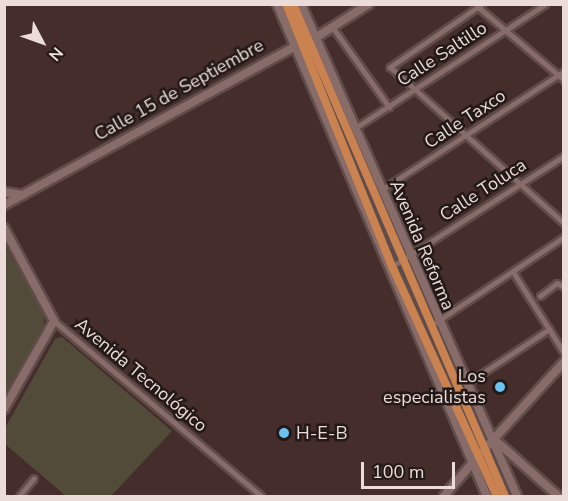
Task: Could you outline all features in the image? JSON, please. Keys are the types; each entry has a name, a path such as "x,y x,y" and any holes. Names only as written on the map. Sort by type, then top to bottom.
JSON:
{"main road":[{"name":"Avenida Reforma","path":"286,4 305,42 437,343 497,496"},
{"name":"Avenida Reforma","path":"293,4 305,42 390,268 505,496"},
{"path":"436,322 437,343"}],"street":[{"name":"Avenida Reforma","path":"276,4 305,42 355,128 436,322 494,439 517,496"},
{"name":"Avenida Reforma","path":"300,4 305,42"},
{"name":"Calle 15 de Septiembre","path":"4,205 333,28 369,4"},
{"name":"Calle Saltillo","path":"355,128 545,4"},
{"path":"564,80 561,73 480,6 390,67 466,138 564,223"},
{"path":"333,28 389,107"},
{"name":"Calle Taxco","path":"381,190 466,138 561,73"},
{"name":"Calle Toluca","path":"390,268 564,156"},
{"path":"4,192 23,195"},
{"name":"Avenida Tecnológico","path":"4,228 54,321 261,496"},
{"path":"436,322 564,237"},
{"name":"Avenida Reforma","path":"390,268 487,496"},
{"path":"513,272 564,353"},
{"path":"540,296 557,284 564,287"},
{"path":"4,409 54,321"},
{"path":"466,384 549,329"},
{"path":"444,496 564,362"},
{"path":"494,439 558,496"},
{"path":"19,496 34,478"}],"shaded area":[{"path":"5,245 45,315 43,331 5,395"},
{"path":"62,337 172,431 111,496 66,496 5,444 5,428 55,339"}],"place":[{"name":"Los especialistas","path":"500,387"},
{"name":"H-E-B","path":"284,433"}]}
